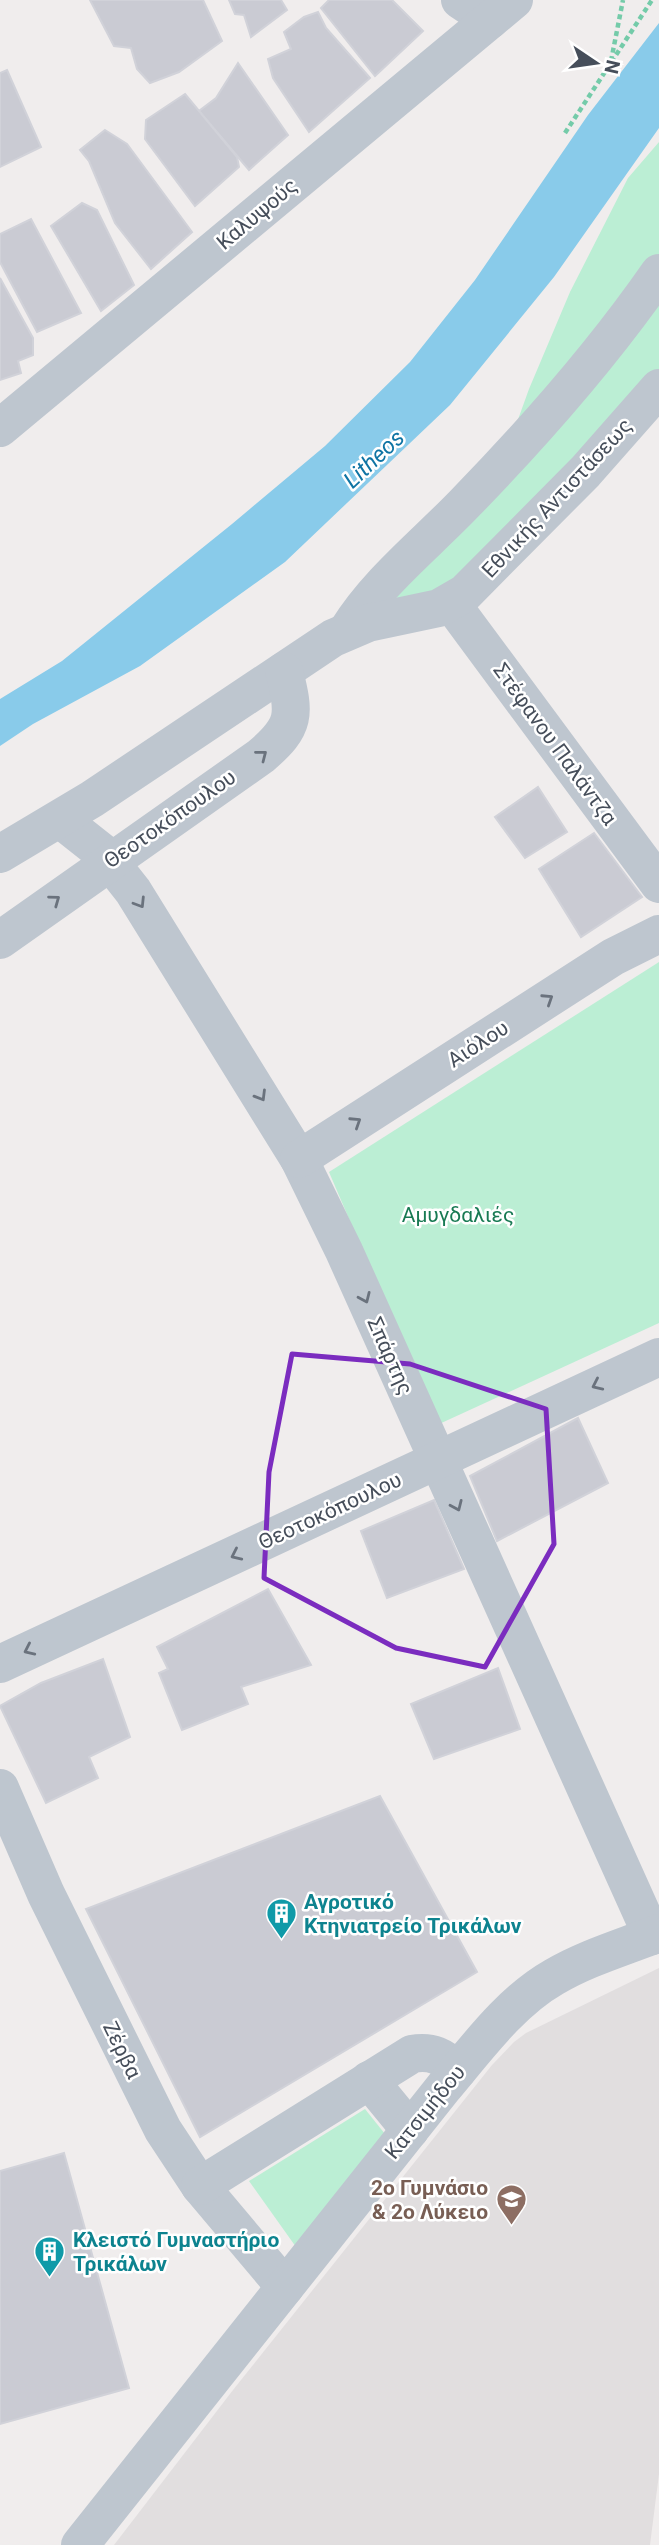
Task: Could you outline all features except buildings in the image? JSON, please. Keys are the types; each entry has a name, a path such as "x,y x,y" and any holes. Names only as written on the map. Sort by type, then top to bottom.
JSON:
{"street":[{"name":"Καλυψούς","path":"0,428 493,6"},
{"path":"347,631 375,592 506,460 573,385 659,273"},
{"name":"Εθνικής Αντιστάσεως","path":"451,603 476,584 585,472 659,388"},
{"path":"0,853 60,819 347,631 451,603"},
{"name":"Στέφανου Παλάντζα","path":"451,603 659,884"},
{"name":"Θεοτοκόπουλου","path":"0,940 261,756 281,739 289,726 292,702 284,671"},
{"name":"Σπάρτης","path":"60,819 111,860 133,891 299,1159 344,1251 436,1460 656,1935"},
{"name":"Αιόλου","path":"299,1159 613,957 659,934"},
{"name":"Θεοτοκόπουλου","path":"0,1664 659,1357"},
{"name":"Ζέρβα","path":"0,1788 46,1894 163,2130 200,2186 285,2287"},
{"name":"Κατσιμήδου","path":"80,2545 458,2070 508,2014 553,1977 656,1935"},
{"path":"200,2186 412,2054 423,2052 445,2059 458,2070"},
{"path":"369,2080 410,2130"}],"path":[{"path":"611,65 623,0"},
{"path":"565,133 652,0"}],"highlighted area":[{"path":"292,1354 410,1364 546,1409 554,1544 485,1667 396,1648 264,1578 269,1472"}],"shaded area":[{"name":"2ο Γυμνάσιο & 2ο Λύκειο","path":"659,1968 659,2474 650,2545 114,2545 233,2390 492,2065 526,2033"}],"green space":[{"path":"659,142 659,374 437,596 402,601 394,596 494,486 529,389 570,292 628,178"},
{"name":"Αμυγδαλιές","path":"659,962 659,1323 437,1425 329,1172"},
{"path":"365,2109 385,2134 296,2247 249,2181"}],"water":[{"name":"Litheos","path":"659,23 659,128 554,277 450,405 285,562 140,666 33,724 0,746 0,699 62,661 232,524 325,446 410,362 475,280 588,115"}],"place":[{"name":"Αγροτικό Κτηνιατρείο Τρικάλων","path":"281,1941"},
{"name":"2ο Γυμνάσιο & 2ο Λύκειο","path":"511,2227"},
{"name":"Κλειστό Γυμναστήριο Τρικάλων","path":"50,2279"}]}
